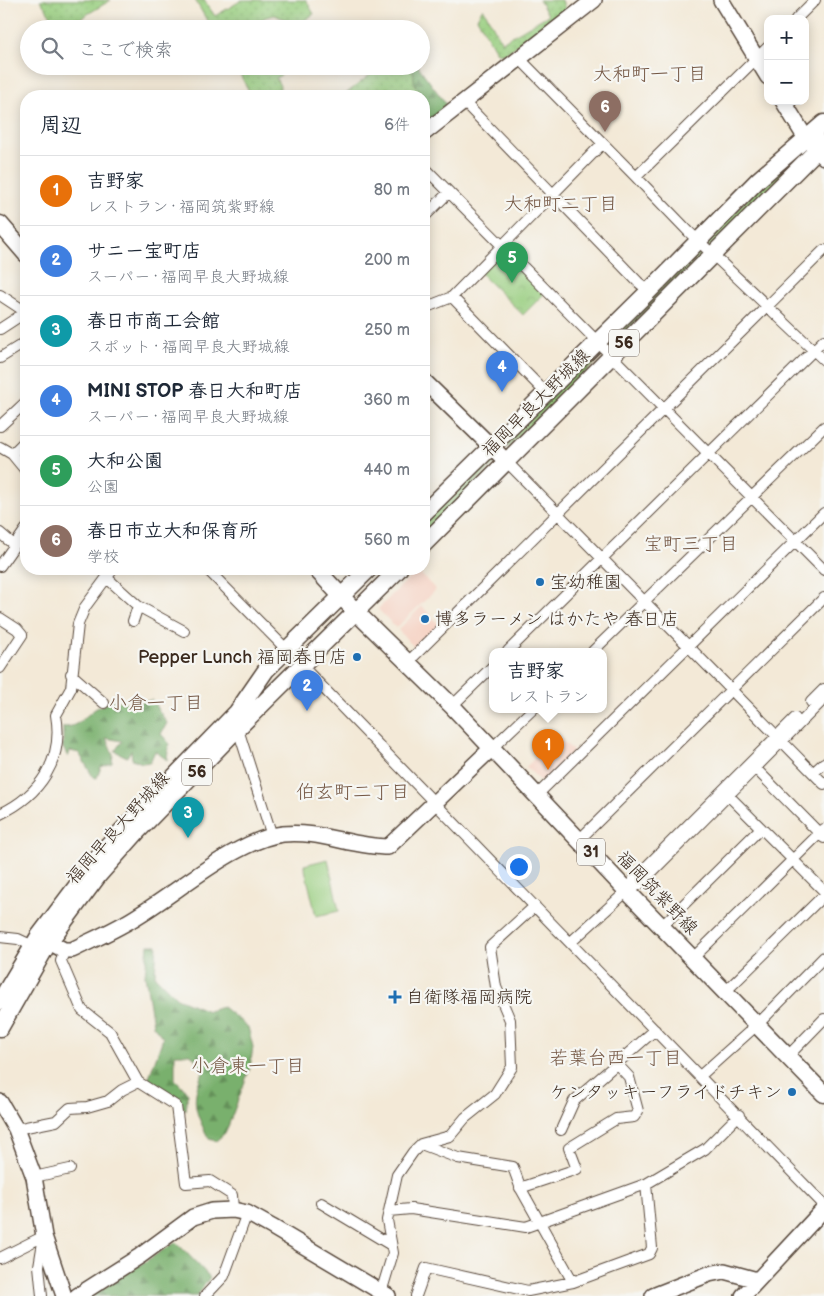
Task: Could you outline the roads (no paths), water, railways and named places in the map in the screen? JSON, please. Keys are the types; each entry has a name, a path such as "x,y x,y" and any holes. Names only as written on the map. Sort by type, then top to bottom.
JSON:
{"main road":[{"name":"福岡早良大野城線","path":"430,507 650,291 758,180 805,137 824,123"},
{"name":"福岡早良大野城線","path":"430,538 611,356 822,150"},
{"path":"0,224 20,247"},
{"name":"福岡筑紫野線","path":"322,575 356,612 493,747 627,891 758,1024 787,1057 822,1087"},
{"name":"福岡早良大野城線","path":"2,993 76,884 106,848 237,712 266,670 363,575"},
{"name":"福岡早良大野城線","path":"0,1028 31,975 57,940 98,876 138,831 237,729 393,575"}],"street":[{"path":"430,128 594,0"},
{"path":"721,0 764,71"},
{"path":"800,15 815,0"},
{"path":"636,177 764,50"},
{"path":"518,58 699,240 824,360"},
{"path":"464,102 638,282 650,291"},
{"path":"785,105 805,137 822,150"},
{"path":"805,137 824,116"},
{"path":"430,306 452,297 602,144"},
{"path":"430,173 824,570"},
{"path":"430,211 448,192"},
{"path":"408,662 665,410 824,250"},
{"path":"0,295 20,308"},
{"path":"452,297 546,393"},
{"path":"0,329 20,316"},
{"path":"511,648 824,340"},
{"path":"0,358 20,346"},
{"path":"430,387 506,461 557,516 824,784"},
{"path":"0,426 20,408"},
{"path":"596,648 824,427"},
{"path":"12,454 20,446"},
{"path":"0,447 12,454 20,464"},
{"path":"538,794 689,648 824,513"},
{"path":"0,533 14,545"},
{"path":"0,565 20,537"},
{"path":"0,814 28,796 53,764 59,732 56,715 71,688 71,674 78,624 85,607 109,575"},
{"path":"112,575 138,606 184,631"},
{"path":"213,575 287,650"},
{"path":"579,840 824,598"},
{"path":"133,621 138,606"},
{"path":"0,618 17,629 22,635 0,668"},
{"path":"302,666 739,1115 824,1205"},
{"path":"452,706 489,670"},
{"path":"71,674 104,703"},
{"path":"571,942 627,891 640,884 824,690"},
{"path":"726,793 756,768 779,739 824,699"},
{"path":"237,712 237,729 242,736 272,836"},
{"path":"0,937 18,939 33,946 57,940 72,950 138,916 240,848 262,838 306,834 370,847 388,847 529,713"},
{"path":"218,732 229,728 237,729"},
{"path":"813,773 824,762"},
{"path":"692,959 823,834 756,768"},
{"path":"726,793 824,891"},
{"path":"661,926 761,828"},
{"path":"725,992 824,895"},
{"path":"77,1296 140,1256 193,1217 212,1211 240,1212 383,1295 393,1252 388,1220 397,1175 421,1144 450,1136 465,1118 495,1094 512,1067 510,1020 496,987 490,946 535,906"},
{"path":"57,940 62,961 82,1010 110,1032 138,1082 176,1106 186,1183 210,1181 232,1194 240,1212 224,1276 205,1296"},
{"path":"700,1076 758,1024 824,957"},
{"path":"2,993 15,988 31,975"},
{"path":"787,1057 824,1019"},
{"path":"561,1130 574,1101 655,1030"},
{"path":"520,1188 576,1169 569,1148 616,1119 634,1117 638,1111 629,1077 616,1063"},
{"path":"16,1129 56,1122 70,1108 87,1107 108,1101 122,1090 138,1082"},
{"path":"0,1102 16,1129 34,1177 44,1236 64,1296"},
{"path":"389,1211 411,1209 526,1226 646,1184 705,1149 739,1115"},
{"path":"421,1144 458,1158 513,1167 520,1188 573,1282"},
{"path":"34,1177 70,1169"},
{"path":"416,1296 426,1268 528,1291 573,1282 649,1254 652,1248 646,1184"},
{"path":"321,1203 391,1245"},
{"path":"743,1296 824,1209"},
{"path":"0,1258 44,1236"},
{"path":"42,1296 39,1266 44,1236"},
{"path":"652,1296 709,1274 724,1271 757,1280"}],"place":[{"name":"春日市立大和保育所","path":"605,132"},
{"name":"大和公園","path":"512,283"},
{"name":"MINI STOP 春日大和町店","path":"502,392"},
{"name":"宝幼稚園","path":"540,582"},
{"name":"博多ラーメン はかたや 春日店","path":"425,619"},
{"name":"Pepper Lunch 福岡春日店","path":"357,657"},
{"name":"サニー宝町店","path":"307,711"},
{"name":"吉野家","path":"548,770"},
{"name":"春日市商工会館","path":"188,838"},
{"name":"自衛隊福岡病院","path":"395,997"},
{"name":"ケンタッキーフライドチキン","path":"792,1092"}],"district":[{"name":"大和町一丁目","path":"650,74"},
{"name":"大和町二丁目","path":"561,204"},
{"name":"宝町三丁目","path":"691,544"},
{"name":"小倉一丁目","path":"156,703"},
{"name":"伯玄町二丁目","path":"353,792"},
{"name":"若葉台西一丁目","path":"616,1058"},
{"name":"小倉東一丁目","path":"248,1066"}]}
